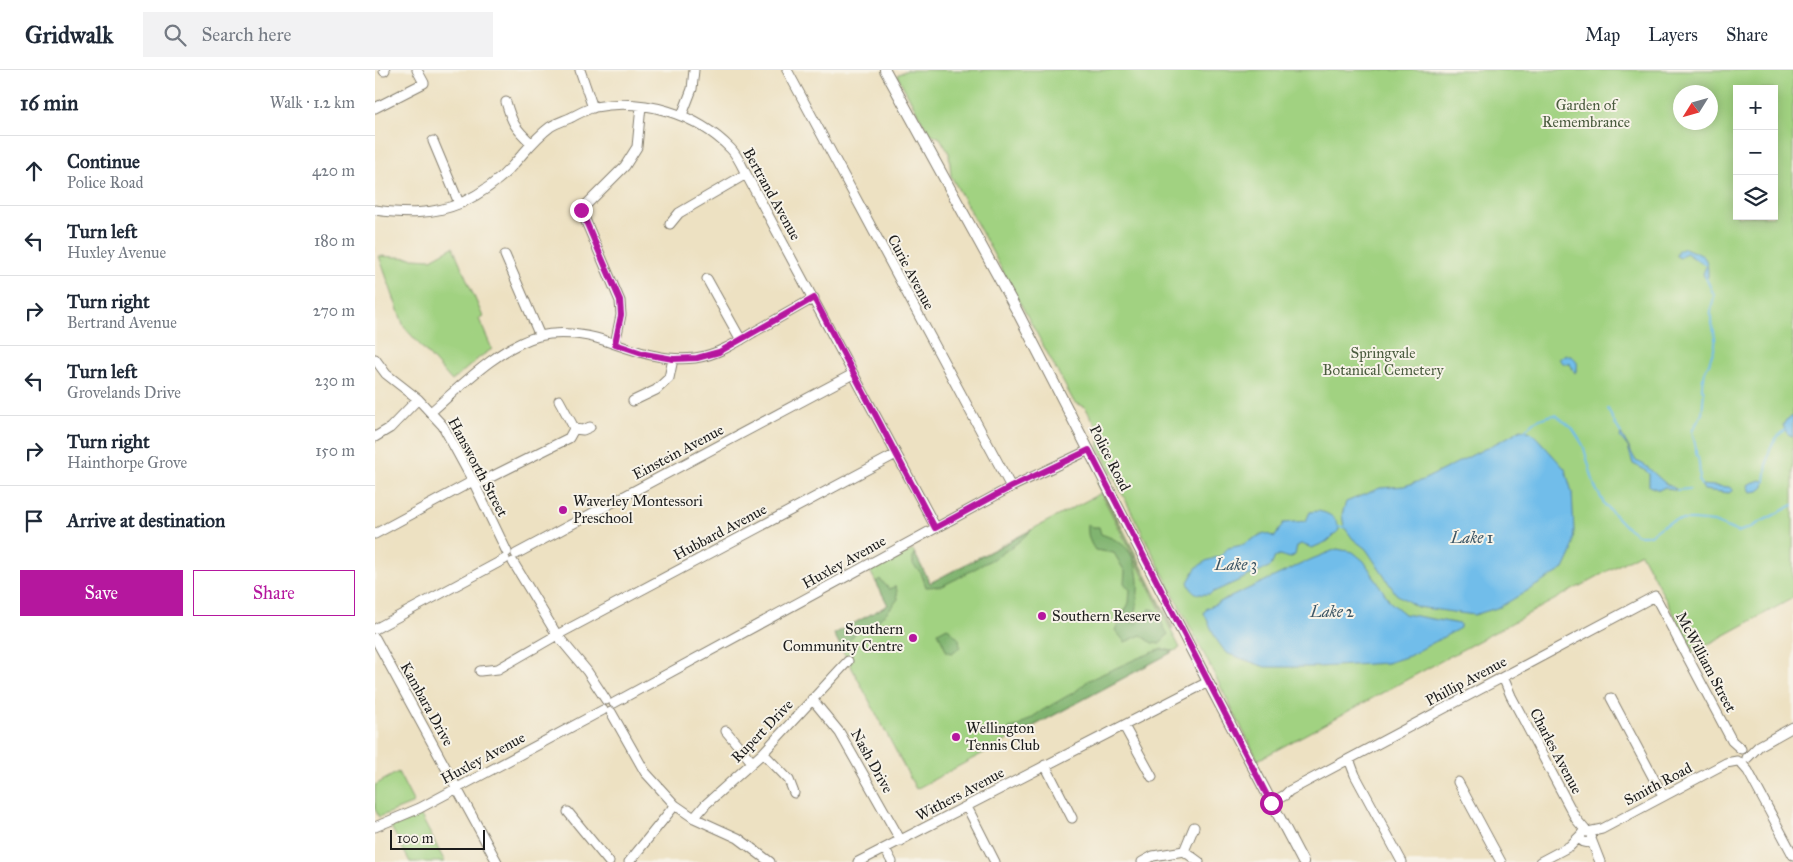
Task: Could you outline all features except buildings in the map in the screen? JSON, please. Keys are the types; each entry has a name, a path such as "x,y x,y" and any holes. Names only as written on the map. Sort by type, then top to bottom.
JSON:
{"main road":[{"name":"Police Road","path":"885,70 1017,311 1303,862"}],"street":[{"path":"375,108 424,83 417,70"},
{"path":"580,70 593,108"},
{"path":"682,115 692,89 694,70"},
{"name":"Curie Avenue","path":"787,70 1011,487"},
{"path":"506,102 517,131 531,143"},
{"name":"Bertrand Avenue","path":"375,210 405,214 431,211 459,203 487,188 511,167 531,143 551,126 593,108 621,104 641,106 670,111 701,125 731,149 747,174 935,528"},
{"path":"615,344 621,315 620,300 581,210 625,166 637,146 641,106"},
{"path":"433,141 459,203"},
{"path":"671,224 679,213 747,174"},
{"path":"505,254 540,336"},
{"path":"707,279 741,340"},
{"path":"431,412 487,363 516,346 540,336 563,334 588,336 645,354 673,359 697,358 719,352 814,298"},
{"name":"Hansworth Street","path":"375,359 386,374 419,399 450,438 510,557 557,634 610,702"},
{"path":"633,402 656,390 669,378 673,359"},
{"name":"Einstein Avenue","path":"510,557 853,374"},
{"path":"375,437 390,428 419,399"},
{"path":"558,400 574,429"},
{"path":"574,429 583,430 591,427"},
{"path":"375,534 474,483 569,438 574,429"},
{"name":"Huxley Avenue","path":"610,702 1011,487 1089,450"},
{"name":"Hubbard Avenue","path":"480,672 498,668 557,634 896,454"},
{"path":"375,629 510,557"},
{"name":"Phillip Avenue","path":"1270,801 1285,795 1289,791 1655,596"},
{"name":"McWilliam Street","path":"1655,596 1793,855"},
{"name":"Kambara Drive","path":"375,638 497,862"},
{"name":"Rupert Drive","path":"693,818 705,804 763,753 848,661"},
{"name":"Charles Avenue","path":"1501,678 1598,859"},
{"name":"Withers Avenue","path":"858,862 967,807 1045,764 1125,726 1208,682"},
{"path":"1611,698 1663,796"},
{"name":"Nash Drive","path":"811,699 841,733 901,841"},
{"path":"610,702 603,704 645,772 675,804 693,818 738,838 770,862"},
{"name":"Huxley Avenue","path":"375,827 420,808 457,787 607,711"},
{"path":"1125,726 1151,778"},
{"path":"1740,755 1793,728"},
{"path":"725,731 752,762"},
{"path":"763,753 789,780 794,793"},
{"name":"Smith Road","path":"1586,837 1740,755"},
{"path":"1347,760 1402,862"},
{"path":"1045,764 1072,818"},
{"path":"1458,782 1501,862"},
{"path":"629,862 675,804"},
{"path":"967,807 995,862"},
{"path":"568,812 609,862"},
{"path":"1184,851 1194,827"},
{"path":"1540,862 1586,837"},
{"path":"885,849 892,862"},
{"path":"1142,862 1153,856 1184,851 1199,862"}],"green space":[{"name":"Springvale Botanical Cemetery","path":"907,70 1793,70 1793,598 1694,652 1641,553 1258,760 1099,448 1099,430 1085,407 1074,402 951,176 949,153 940,138 928,132 897,75"},
{"path":"453,247 483,317 479,319 492,349 452,381 404,327 379,256 431,259"},
{"path":"1096,480 1098,480 1172,629"},
{"name":"Southern Reserve","path":"1101,493 1180,648 916,789 834,634 888,605 870,571 913,550 930,583"},
{"path":"1088,524 1092,527 1099,527 1101,534 1123,545 1133,557 1136,566 1138,596 1131,622 1138,623 1149,609 1157,611 1168,634 1160,644 1152,643 1141,635 1125,642 1115,630 1129,603 1130,590 1124,583 1125,572 1114,553 1095,550 1091,544"},
{"path":"1032,530 1000,555 942,586 926,587 921,573 913,565 915,554 930,583"},
{"path":"880,579 889,589 896,586 898,599 877,622 858,630 842,649 834,634 888,605 876,582"},
{"path":"947,627 959,639 960,647 952,653 947,652 938,632"},
{"path":"1162,649 1174,651 1013,737 1009,728 1019,726 1076,691 1089,680"},
{"path":"398,772 414,803 379,817 375,809 375,785"},
{"path":"421,816 445,862 410,862 391,827"}],"water":[{"path":"1685,248 1704,257 1707,264 1708,277 1705,278 1703,274 1706,266 1686,253 1680,258 1676,256 1678,251"},
{"path":"1566,355 1573,357 1577,361 1575,373 1570,364 1563,363 1559,359"},
{"path":"1793,416 1793,436 1789,435 1783,425 1786,420"},
{"name":"Lake 1","path":"1521,429 1531,432 1565,469 1572,492 1574,531 1572,552 1564,569 1500,607 1474,615 1417,607 1396,594 1366,549 1353,539 1344,527 1342,514 1346,502 1380,488 1404,486 1423,480"},
{"path":"1621,433 1636,461 1677,490 1665,487 1659,490 1649,486 1649,474 1633,464 1628,447 1620,437"},
{"path":"1760,480 1765,481 1764,487 1759,491 1751,492 1749,484"},
{"path":"1701,485 1729,487 1733,490 1729,493 1704,490"},
{"name":"Lake 3","path":"1310,512 1326,513 1337,522 1339,530 1328,541 1312,548 1301,544 1297,546 1295,555 1290,558 1279,555 1275,557 1271,566 1209,594 1199,594 1191,589 1188,582 1196,568 1206,561 1220,556 1228,548 1242,545 1264,533 1275,537 1283,523 1306,521"},
{"name":"Lake 2","path":"1337,549 1353,552 1364,561 1390,602 1405,614 1460,624 1460,628 1409,656 1387,663 1318,667 1265,667 1226,653 1216,639 1204,613 1207,608"}],"waterway":[{"path":"1706,278 1713,293"},
{"path":"1701,485 1699,481 1698,457 1692,431 1702,414 1703,375 1715,345 1711,319 1714,295"},
{"path":"1608,409 1613,420"},
{"path":"1526,430 1539,420 1556,415 1572,428 1583,445 1595,487 1605,505 1626,527 1638,535 1650,535 1664,525 1676,520 1714,522 1738,532 1793,505"},
{"path":"1614,422 1621,433"},
{"path":"1765,481 1771,447 1784,430"},
{"path":"1677,490 1690,489"},
{"path":"1339,527 1344,527"}],"place":[{"name":"Waverley Montessori Preschool","path":"563,510"},
{"name":"Southern Reserve","path":"1042,616"},
{"name":"Southern Community Centre","path":"913,638"},
{"name":"Wellington Tennis Club","path":"956,737"}],"route":[{"path":"581,210 620,300 621,315 615,344 645,354 673,359 697,358 719,352 814,298 935,528 1011,487 1089,450 1271,803"}],"park label":[{"name":"Garden of Remembrance","path":"1586,114"}]}
